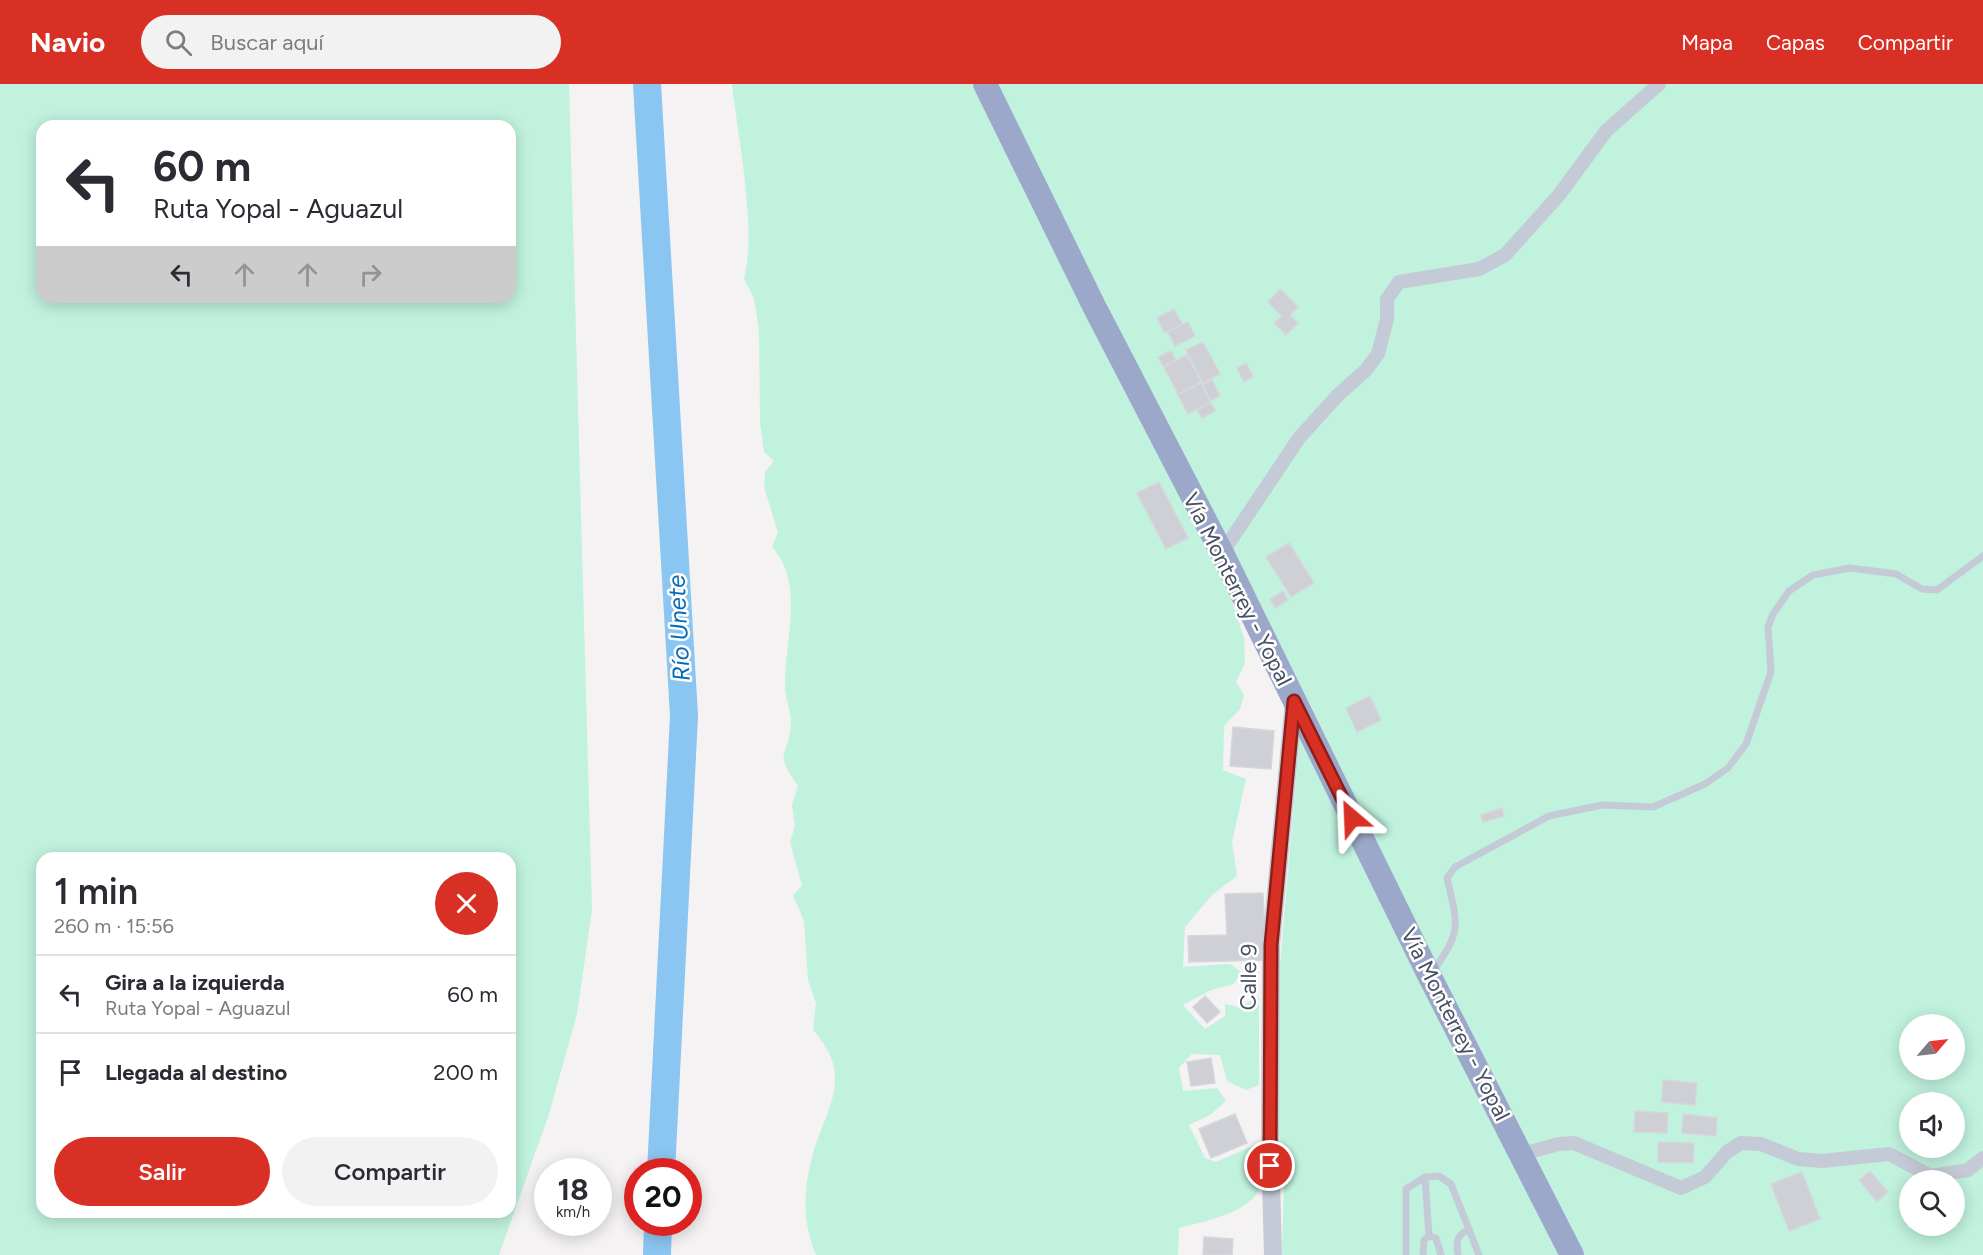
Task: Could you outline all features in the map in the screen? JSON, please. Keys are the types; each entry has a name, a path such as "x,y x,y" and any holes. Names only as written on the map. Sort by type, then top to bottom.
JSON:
{"highway":[{"name":"Vía Monterrey - Yopal","path":"985,84 1094,306 1222,553 1294,701"}],"street":[{"path":"1222,553 1299,438 1338,395 1365,371 1378,354 1387,319 1387,299 1399,282 1479,269 1504,255 1560,195 1606,130 1659,84"},
{"path":"1522,1154 1559,1144 1574,1143 1680,1188 1705,1177 1727,1152 1742,1143 1761,1144 1798,1159 1822,1161 1889,1154 1931,1176 1968,1170 1983,1158"}],"lane":[{"path":"1429,975 1451,947 1455,933 1457,919 1447,878 1455,867 1549,816 1602,805 1653,807 1705,784 1728,768 1746,744 1750,734 1771,672 1768,627 1773,614 1789,591 1813,575 1850,568 1896,574 1922,589 1937,590 1983,556"},
{"path":"1294,701 1429,975 1572,1255"},
{"path":"1273,1255 1270,1144 1271,945 1294,701"},
{"path":"1407,1255 1404,1196 1406,1189 1425,1177 1439,1176 1451,1184 1479,1255"},
{"path":"1425,1177 1429,1236"},
{"path":"1458,1255 1456,1240 1460,1234 1469,1229"},
{"path":"1423,1255 1424,1240 1429,1236"},
{"path":"1429,1236 1436,1238 1441,1255"}],"green space":[{"path":"0,84 569,84 592,910 577,1014 549,1114 516,1207 516,852 36,852 36,1218 512,1218 499,1255 0,1255"},
{"path":"732,84 975,84 1220,566 1244,638 1245,663 1236,682 1244,695 1240,709 1224,726 1223,770 1246,779 1232,842 1237,876 1212,895 1185,927 1183,967 1230,964 1241,972 1234,984 1211,990 1183,1005 1205,1029 1225,1016 1225,1004 1239,1007 1259,997 1259,1085 1246,1090 1227,1081 1220,1055 1192,1054 1179,1068 1183,1091 1217,1088 1226,1101 1210,1115 1189,1125 1205,1158 1216,1162 1264,1141 1263,1173 1262,1183 1257,1193 1239,1208 1214,1219 1179,1228 1178,1255 816,1255 807,1221 807,1185 811,1161 829,1110 835,1079 833,1064 826,1048 813,1030 816,1003 808,980 804,921 793,895 802,886 790,842 795,826 792,805 798,786 785,765 784,759 791,722 785,686 791,595 782,562 772,547 778,533 764,487 765,472 774,461 764,452 760,423 759,330 754,298 744,279 748,235 747,209"},
{"path":"997,84 1983,84 1983,1255 1282,1255 1284,1179 1279,1134 1279,977 1303,697"}],"building":[{"path":"1280,289 1298,307 1290,315 1298,323 1286,335 1274,323 1282,316 1268,302"},
{"path":"1174,309 1182,324 1165,333 1157,318"},
{"path":"1188,322 1195,336 1175,346 1168,332"},
{"path":"1203,342 1220,374 1203,383 1186,350"},
{"path":"1171,351 1176,360 1163,366 1158,357"},
{"path":"1187,355 1201,382 1178,394 1164,367"},
{"path":"1246,363 1253,377 1244,382 1237,368"},
{"path":"1212,380 1220,396 1211,400 1203,384"},
{"path":"1201,383 1210,402 1188,414 1178,395"},
{"path":"1211,403 1215,411 1202,418 1197,410"},
{"path":"1159,482 1188,538 1166,549 1137,493"},
{"path":"1289,543 1314,583 1291,597 1266,557"},
{"path":"1283,591 1288,600 1275,608 1270,599"},
{"path":"1370,696 1381,720 1357,732 1346,708"},
{"path":"1233,727 1274,731 1271,769 1230,766"},
{"path":"1502,808 1504,816 1483,822 1481,815"},
{"path":"1263,893 1266,960 1189,962 1188,936 1227,935 1225,894"},
{"path":"1205,996 1220,1012 1207,1023 1193,1007"},
{"path":"1211,1058 1215,1083 1191,1086 1187,1062"},
{"path":"1663,1080 1697,1083 1695,1105 1662,1102"},
{"path":"1635,1111 1668,1113 1667,1133 1634,1132"},
{"path":"1235,1114 1247,1143 1211,1158 1199,1129"},
{"path":"1683,1114 1717,1118 1716,1136 1682,1133"},
{"path":"1658,1142 1694,1143 1693,1163 1658,1162"},
{"path":"1870,1171 1888,1192 1877,1202 1859,1180"},
{"path":"1802,1172 1820,1219 1789,1231 1771,1184"},
{"path":"1204,1237 1233,1239 1232,1255 1203,1255"}],"waterway":[{"name":"Río Unete","path":"647,84 684,716 662,1158"},
{"name":"Río Unete","path":"657,1255 658,1236"}],"route":[{"path":"1270,1166 1271,945 1294,701 1352,818"}]}
